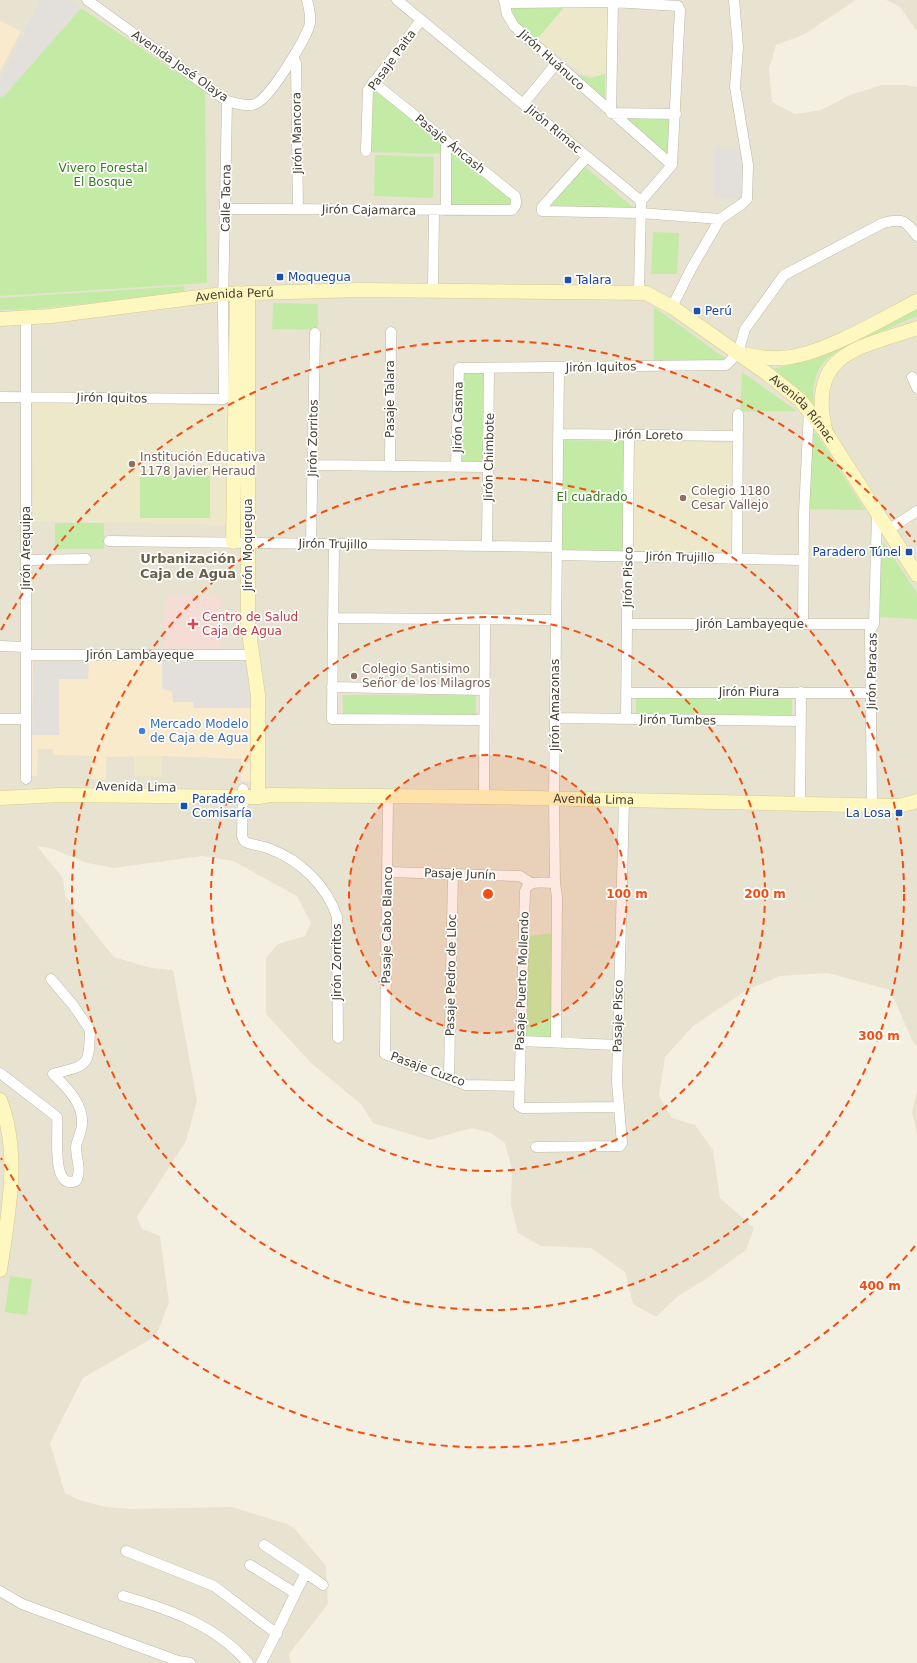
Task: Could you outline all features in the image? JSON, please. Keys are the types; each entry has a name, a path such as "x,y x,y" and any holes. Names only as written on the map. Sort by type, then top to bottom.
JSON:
{"main road":[{"name":"Avenida Perú","path":"0,319 26,318 135,307 236,293 360,290 639,291"},
{"name":"Avenida Rímac","path":"639,291 652,294 738,353 787,388 809,410 825,431 917,575"},
{"name":"Jirón Moquegua","path":"233,542 236,293"},
{"name":"Jirón Moquegua","path":"236,293 248,542 248,625 258,695 262,794"},
{"path":"738,353 777,358 790,358 829,345 917,301"},
{"path":"825,431 821,401 824,380 831,367 840,359 860,348 917,328"},
{"name":"Avenida Lima","path":"0,789 37,786 262,794 899,806 917,801"},
{"name":"Avenida Lima","path":"0,798 60,795 242,793"},
{"path":"0,1100 8,1125 11,1163 6,1229 0,1270"}],"street":[{"name":"Avenida José Olaya","path":"87,0 227,101 248,105 258,103 283,74 293,57 309,28 310,18 308,0"},
{"name":"Jirón Rimac","path":"397,0 641,201"},
{"path":"672,307 691,269 720,219 747,199 748,165 734,87 738,47 734,0"},
{"path":"505,2 613,2 678,6 680,10 676,114 672,165 641,201 639,291"},
{"name":"Jirón Huánuco","path":"505,2 507,14 514,26 611,113 672,165"},
{"path":"613,2 611,113 676,114"},
{"name":"Pasaje Paita","path":"366,151 368,90 421,20"},
{"name":"Jirón Mancora","path":"293,57 296,63 298,209"},
{"path":"523,104 556,64"},
{"name":"Pasaje Áncash","path":"373,82 515,196 516,204 512,210"},
{"name":"Calle Tacna","path":"224,399 236,293 226,209 227,101"},
{"path":"446,140 446,210"},
{"path":"587,157 542,207 542,211 640,213 720,219"},
{"name":"Jirón Cajamarca","path":"226,209 434,211 512,210"},
{"path":"433,290 434,211"},
{"path":"738,353 745,329 784,275 883,223 900,220 908,224 917,236"},
{"name":"Jirón Arequipa","path":"26,318 26,779"},
{"name":"Pasaje Talara","path":"390,466 391,332"},
{"name":"Jirón Zorritos","path":"311,544 315,333"},
{"name":"Jirón Iquitos","path":"459,368 726,365 738,353"},
{"name":"Jirón Casma","path":"456,467 459,368"},
{"name":"Jirón Chimbote","path":"487,546 490,368"},
{"name":"Jirón Amazonas","path":"556,1042 557,897 555,882 554,799 559,368"},
{"path":"912,377 917,388"},
{"name":"Jirón Iquitos","path":"0,397 224,399"},
{"path":"802,624 809,410"},
{"path":"737,559 738,414"},
{"name":"Jirón Loreto","path":"559,434 738,436"},
{"name":"Jirón Pisco","path":"626,719 629,556 629,434"},
{"path":"313,465 489,467"},
{"path":"888,530 917,511"},
{"name":"Jirón Paracas","path":"872,805 870,631 874,624 876,513"},
{"name":"Jirón Trujillo","path":"109,541 487,546 629,556 803,560"},
{"path":"334,544 332,719 484,720"},
{"path":"26,560 86,559"},
{"path":"333,618 556,620"},
{"path":"484,797 485,619"},
{"name":"Jirón Lambayeque","path":"627,624 874,624"},
{"name":"Jirón Lambayeque","path":"0,646 26,651 253,655"},
{"path":"332,687 484,690"},
{"path":"800,804 801,692"},
{"name":"Jirón Piura","path":"626,693 871,693"},
{"name":"Jirón Tumbes","path":"556,718 801,721"},
{"path":"0,719 25,719"},
{"name":"Jirón Zorritos","path":"242,793 242,836 244,840 270,848 290,858 313,876 337,917 338,1038"},
{"name":"Pasaje Cabo Blanco","path":"385,1054 388,796"},
{"name":"Pasaje Pisco","path":"536,1147 622,1145 617,1082 624,800"},
{"name":"Pasaje Junín","path":"387,872 520,876 531,883"},
{"name":"Pasaje Pedro de Lloc","path":"449,1077 454,874"},
{"path":"531,883 555,882"},
{"name":"Pasaje Puerto Mollendo","path":"531,883 525,891 519,1106 522,1108 619,1107"},
{"path":"0,1073 57,1117 57,1159 61,1175 66,1182 71,1183 76,1181 79,1174 76,1148 82,1122 81,1109 72,1093 53,1074 82,1066 87,1059 90,1030 73,1005 51,979"},
{"path":"521,1041 618,1045"},
{"name":"Pasaje Cuzco","path":"385,1054 466,1084 519,1086"},
{"path":"264,1545 323,1585"},
{"path":"126,1551 214,1586 277,1634"},
{"path":"250,1565 295,1593"},
{"path":"261,1663 277,1634 295,1593 306,1573"},
{"path":"0,1591 22,1604 177,1662 190,1663"},
{"path":"123,1596 158,1606 206,1628 228,1644 248,1663"}],"shaded area":[{"path":"0,0 856,0 803,35 776,45 769,69 772,102 795,114 821,110 850,95 882,85 905,85 917,87 917,1046 913,1042 890,990 828,973 780,976 747,990 693,1026 665,1057 659,1096 672,1118 695,1125 713,1150 720,1198 754,1228 746,1250 706,1279 678,1296 656,1317 633,1304 625,1272 591,1248 541,1246 518,1233 511,1205 512,1170 505,1143 491,1133 472,1128 429,1140 373,1123 361,1104 311,1063 266,1014 266,958 278,944 305,936 311,923 297,896 233,861 202,856 114,868 87,863 53,849 37,846 63,878 65,896 114,957 151,968 173,970 197,1101 186,1141 137,1217 142,1229 160,1236 169,1302 156,1336 83,1378 50,1443 65,1493 79,1500 106,1507 132,1509 232,1507 287,1524 295,1529 326,1566 328,1604 289,1654 291,1663 0,1663"},
{"path":"41,0 68,0 81,8 3,97 0,96 0,79"},
{"path":"886,0 917,0 917,29 916,30 900,7"},
{"path":"566,5 608,7 607,68 605,73 595,76 583,74 537,39"},
{"path":"0,21 21,31 0,72"},
{"path":"714,148 740,149 742,167 741,199 714,197"},
{"name":"Institución Educativa 1178 Javier Heraud","path":"32,401 233,407 231,525 33,521"},
{"name":"Colegio 1180 Cesar Vallejo","path":"634,441 734,443 733,555 632,553"},
{"name":"Centro de Salud Caja de Agua","path":"165,596 221,596 222,653 164,652"},
{"name":"Mercado Modelo de Caja de Agua","path":"31,660 250,662 254,713 252,782 241,781 241,759 162,756 106,757 106,779 91,779 92,756 53,755 53,749 38,749 37,776 29,776"},
{"path":"33,661 89,661 88,679 59,679 59,735 32,735"},
{"path":"162,661 250,662 254,708 194,708 193,702 173,702 172,691 162,689"},
{"path":"134,756 162,756 162,777 134,776"},
{"path":"917,1091 917,1135 912,1112"}],"green space":[{"path":"566,5 537,39 520,25 514,17 512,6"},
{"name":"Vivero Forestal El Bosque","path":"81,8 205,91 207,283 0,296 0,96 3,97"},
{"path":"573,73 591,78 605,74 605,102"},
{"path":"373,86 443,143 443,154 367,152 369,92"},
{"path":"619,117 672,118 671,161"},
{"path":"453,151 514,200 513,207 447,207 450,152"},
{"path":"375,155 434,157 433,198 374,196"},
{"path":"584,166 635,209 549,208"},
{"path":"653,232 679,233 677,274 651,274"},
{"path":"184,286 185,293 35,309 0,310 0,298"},
{"path":"273,303 318,304 318,330 272,329"},
{"path":"917,306 917,316 855,342 834,354 826,361 819,369 815,379 813,392 814,407 772,369 818,358"},
{"path":"654,307 726,359 719,364 654,363"},
{"path":"461,372 487,373 485,464 459,464"},
{"path":"742,372 797,411 740,412"},
{"path":"816,433 865,510 807,509 811,434"},
{"name":"El cuadrado","path":"560,440 625,441 623,554 558,553"},
{"path":"140,476 210,476 210,518 140,518"},
{"path":"55,523 104,523 104,549 55,549"},
{"path":"884,543 917,593 917,619 877,617 878,545"},
{"path":"343,695 476,695 476,717 343,715"},
{"path":"636,696 792,699 792,720 636,717"},
{"path":"555,933 551,1039 525,1038 528,936"},
{"path":"10,1276 32,1279 27,1315 5,1312"}],"place":[{"name":"Moquegua","path":"280,277"},
{"name":"Talara","path":"568,280"},
{"name":"Perú","path":"697,311"},
{"name":"Institución Educativa 1178 Javier Heraud","path":"132,464"},
{"name":"Colegio 1180 Cesar Vallejo","path":"683,498"},
{"name":"Paradero Túnel","path":"909,552"},
{"name":"Centro de Salud Caja de Agua","path":"193,624"},
{"name":"Colegio Santisimo Señor de los Milagros","path":"354,676"},
{"name":"Mercado Modelo de Caja de Agua","path":"142,731"},
{"name":"Paradero Comisaría","path":"184,806"},
{"name":"La Losa","path":"899,813"}],"district":[{"name":"Urbanización Caja de Agua","path":"188,566"}]}
